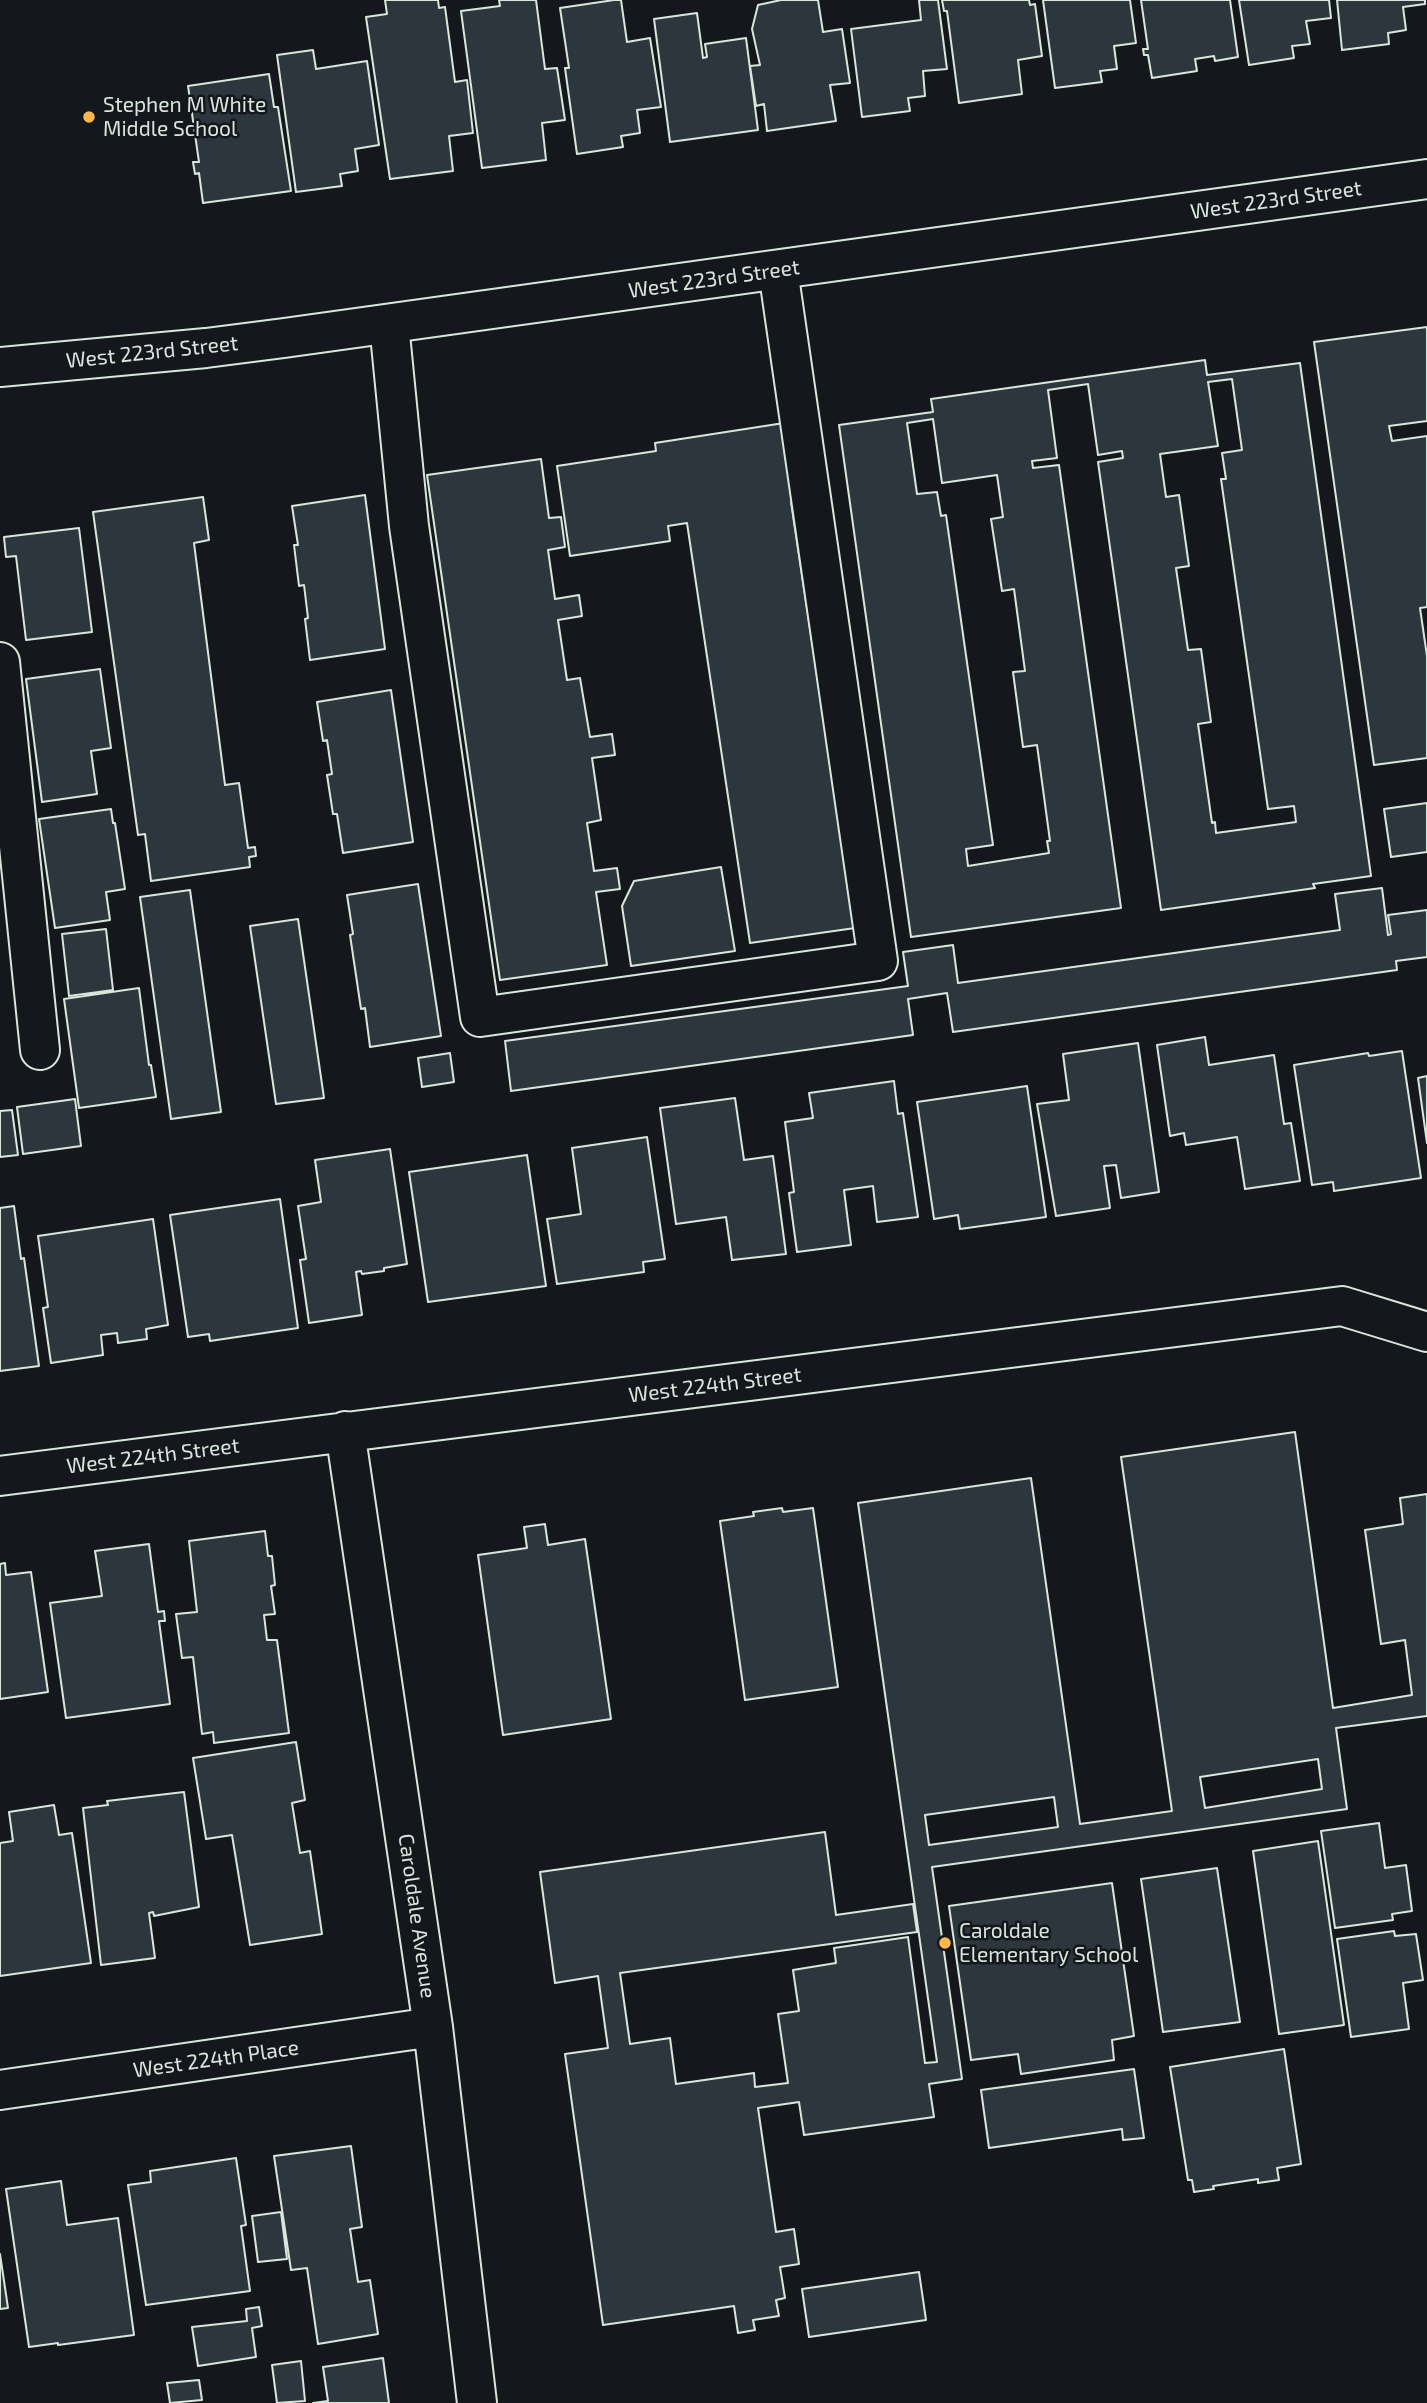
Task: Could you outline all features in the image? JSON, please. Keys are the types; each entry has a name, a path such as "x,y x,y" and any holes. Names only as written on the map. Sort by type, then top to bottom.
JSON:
{"street":[{"name":"West 223rd Street","path":"0,367 206,348 390,324 1427,179"},
{"path":"390,324 409,526 480,1017 878,961 778,270"},
{"path":"0,662 40,1050"},
{"name":"West 224th Street","path":"0,1476 1342,1306 1427,1332"},
{"name":"Caroldale Avenue","path":"345,1431 433,2027 477,2403"},
{"name":"West 224th Place","path":"0,2090 433,2027"}],"building":[{"path":"385,0 438,0 439,8 445,7 455,82 467,80 473,133 449,136 453,171 390,179 366,17 387,14"},
{"path":"499,0 536,0 545,69 557,68 565,120 542,123 546,160 482,168 461,11 500,6"},
{"path":"621,0 627,42 650,38 661,107 637,110 640,133 621,136 623,147 577,154 560,8"},
{"path":"781,0 818,0 823,32 842,29 850,83 830,85 836,121 767,131 764,104 756,106 750,66 760,65 752,29 758,5"},
{"path":"919,0 938,0 947,69 923,71 925,96 908,98 910,111 862,117 851,29 921,20"},
{"path":"942,0 1029,0 1030,5 1035,4 1042,56 1018,60 1022,94 959,103 947,11 944,11"},
{"path":"1043,0 1130,0 1136,43 1114,46 1117,69 1100,71 1102,82 1055,88"},
{"path":"1141,0 1230,0 1238,57 1215,61 1214,56 1195,59 1197,71 1152,78 1148,55 1144,55 1143,49 1148,49"},
{"path":"1239,0 1329,0 1331,18 1306,21 1310,44 1292,46 1294,58 1249,65"},
{"path":"1337,0 1425,0 1425,4 1403,7 1406,30 1388,33 1389,44 1342,50"},
{"path":"697,13 703,58 707,57 705,44 746,38 758,130 670,142 654,19"},
{"path":"313,50 316,69 367,61 379,145 355,149 358,171 340,174 342,186 296,192 277,55"},
{"path":"269,74 274,107 278,107 291,191 203,203 199,173 195,174 193,162 199,162 188,86"},
{"path":"1427,327 1427,421 1389,426 1392,441 1427,436 1427,607 1420,608 1427,656 1427,758 1374,765 1314,342"},
{"path":"1205,360 1207,375 1300,363 1371,876 1313,884 1315,888 1161,910 1098,462 1123,458 1122,451 1098,455 1088,384 1048,390 1057,458 1032,461 1033,468 1059,465 1121,908 911,937 839,425 933,412 931,399","holes":["1232,379 1242,450 1222,453 1226,479 1221,479 1268,809 1294,806 1296,822 1216,833 1215,822 1212,823 1198,724 1211,722 1201,649 1188,650 1176,568 1189,566 1179,495 1166,497 1160,454 1218,446 1208,382","933,419 942,483 997,475 1003,517 991,519 1002,591 1014,589 1025,671 1013,672 1023,747 1037,745 1050,841 1047,841 1049,853 968,866 966,849 993,845 946,515 941,516 937,492 917,494 907,423"]},
{"path":"784,423 796,502 791,502 855,928 750,943 687,523 668,526 670,541 570,556 557,466 656,451 655,443"},
{"path":"541,459 549,518 561,517 565,547 548,550 555,599 579,595 582,616 558,620 567,680 580,678 590,737 612,734 615,755 592,758 601,820 587,823 594,871 617,868 620,889 596,892 607,965 500,980 427,475"},
{"path":"365,495 385,649 310,660 305,619 308,618 304,585 299,586 294,545 298,545 292,506"},
{"path":"203,497 209,540 194,543 225,785 239,783 248,848 255,847 256,856 249,857 250,867 151,881 145,834 138,835 93,512"},
{"path":"79,528 92,632 26,640 16,556 6,557 4,537"},
{"path":"100,669 111,748 91,751 97,794 42,802 26,679"},
{"path":"391,690 413,842 343,853 327,775 332,774 327,740 323,741 317,702"},
{"path":"1427,803 1427,852 1391,857 1384,809"},
{"path":"111,809 125,889 106,892 110,920 55,928 39,819"},
{"path":"721,867 735,951 631,966 622,906 634,881"},
{"path":"418,884 441,1036 370,1047 365,1008 361,1009 347,895"},
{"path":"1382,888 1388,935 1391,934 1388,915 1427,910 1427,957 1396,961 1397,970 953,1032 947,993 908,999 913,1035 511,1091 505,1041 908,986 903,952 953,945 958,983 1340,930 1335,894"},
{"path":"190,890 221,1112 171,1119 140,897"},
{"path":"298,919 324,1098 276,1104 250,926"},
{"path":"106,929 113,990 69,996 62,934"},
{"path":"139,988 156,1097 79,1108 64,999"},
{"path":"1205,1037 1209,1065 1274,1055 1284,1124 1291,1123 1300,1181 1245,1189 1237,1137 1186,1145 1184,1133 1170,1136 1157,1045"},
{"path":"1138,1043 1159,1192 1121,1198 1116,1165 1104,1166 1110,1208 1056,1216 1037,1104 1069,1100 1063,1054"},
{"path":"1402,1051 1421,1178 1334,1191 1333,1182 1312,1185 1294,1065 1368,1053 1369,1056"},
{"path":"450,1053 454,1082 422,1087 418,1058"},
{"path":"1427,1076 1427,1143 1418,1078"},
{"path":"894,1081 898,1114 903,1113 918,1217 877,1222 873,1186 844,1190 851,1245 797,1252 789,1193 794,1192 785,1122 813,1118 809,1093"},
{"path":"1027,1086 1046,1217 960,1229 958,1215 934,1219 917,1102"},
{"path":"735,1098 744,1160 773,1156 786,1254 732,1260 726,1217 676,1224 660,1108"},
{"path":"75,1099 81,1146 23,1154 17,1107"},
{"path":"12,1110 18,1155 0,1157 0,1111"},
{"path":"647,1137 665,1259 643,1262 644,1272 557,1284 547,1219 581,1214 572,1148"},
{"path":"390,1149 407,1264 384,1268 384,1271 362,1274 361,1271 356,1272 362,1315 309,1323 300,1260 306,1259 298,1206 321,1202 315,1160"},
{"path":"527,1155 546,1286 428,1302 409,1172"},
{"path":"280,1199 298,1328 210,1341 209,1334 188,1337 170,1215"},
{"path":"14,1206 39,1366 0,1371 0,1208"},
{"path":"153,1219 168,1325 146,1329 147,1339 118,1343 117,1333 101,1335 103,1355 51,1363 43,1308 48,1307 38,1236"},
{"path":"1295,1432 1333,1708 1412,1695 1405,1640 1381,1644 1365,1530 1403,1524 1400,1498 1427,1494 1427,1716 1336,1728 1347,1809 932,1867 962,2079 929,2084 934,2117 804,2135 799,2102 758,2108 776,2232 794,2229 799,2264 780,2267 785,2298 776,2300 779,2316 753,2320 755,2330 738,2333 734,2306 603,2325 565,2054 608,2048 598,1976 555,1983 540,1872 825,1832 836,1915 913,1904 917,1932 620,1973 630,2044 670,2038 676,2084 754,2073 755,2087 788,2083 778,2014 799,2011 793,1970 836,1963 834,1948 908,1937 925,2063 937,2062 858,1503 1031,1478 1080,1824 1172,1811 1121,1457","holes":["1318,1759 1322,1789 1205,1808 1200,1777","1054,1797 1058,1827 929,1845 925,1815"]},
{"path":"782,1508 783,1512 813,1508 838,1687 745,1700 720,1521"},
{"path":"545,1524 548,1545 585,1539 611,1719 503,1735 478,1555 527,1548 524,1527"},
{"path":"265,1531 268,1556 272,1556 275,1585 271,1586 275,1614 264,1615 267,1640 277,1640 289,1733 214,1743 213,1732 202,1734 193,1657 182,1658 176,1614 197,1612 189,1541"},
{"path":"149,1544 158,1612 164,1611 165,1621 159,1621 170,1704 66,1718 50,1603 102,1596 95,1551"},
{"path":"5,1563 6,1575 31,1572 48,1692 0,1699 0,1564"},
{"path":"296,1742 305,1800 292,1803 300,1853 310,1851 322,1934 250,1945 232,1835 206,1839 193,1758"},
{"path":"184,1792 199,1907 154,1916 153,1912 149,1913 155,1958 101,1965 83,1808 108,1805 107,1801"},
{"path":"54,1805 59,1835 72,1833 91,1963 0,1976 0,1843 13,1841 9,1812"},
{"path":"1379,1823 1385,1868 1406,1865 1412,1911 1392,1914 1393,1920 1335,1928 1321,1831"},
{"path":"1318,1841 1344,2025 1279,2034 1253,1851"},
{"path":"1217,1868 1240,2022 1163,2032 1141,1879"},
{"path":"1112,1883 1134,2036 1112,2040 1114,2060 1021,2074 1018,2054 971,2060 949,1906"},
{"path":"1394,1931 1395,1936 1416,1934 1423,1980 1403,1983 1409,2029 1351,2037 1337,1939"},
{"path":"1284,2049 1301,2164 1277,2168 1279,2180 1258,2183 1258,2179 1194,2192 1192,2180 1188,2180 1170,2067"},
{"path":"1134,2069 1144,2138 1123,2140 1122,2129 989,2148 981,2090"},
{"path":"351,2146 362,2227 350,2229 358,2282 370,2280 378,2334 318,2344 307,2268 291,2270 274,2156"},
{"path":"236,2158 246,2225 241,2226 250,2291 146,2305 128,2185 151,2182 150,2171"},
{"path":"61,2181 67,2225 118,2218 134,2335 29,2347 6,2189"},
{"path":"281,2212 287,2259 258,2262 252,2216"},
{"path":"0,2254 8,2308 0,2309"},
{"path":"919,2272 926,2320 809,2337 802,2289"},
{"path":"259,2307 262,2326 252,2328 256,2357 198,2366 192,2327 247,2321 246,2309"},
{"path":"383,2358 389,2403 313,2403 328,2401 323,2367"},
{"path":"301,2361 305,2401 277,2403 272,2365"},
{"path":"199,2380 202,2400 170,2403 167,2383"}],"place":[{"name":"Stephen M White Middle School","path":"89,117"},
{"name":"Caroldale Elementary School","path":"945,1943"}]}
